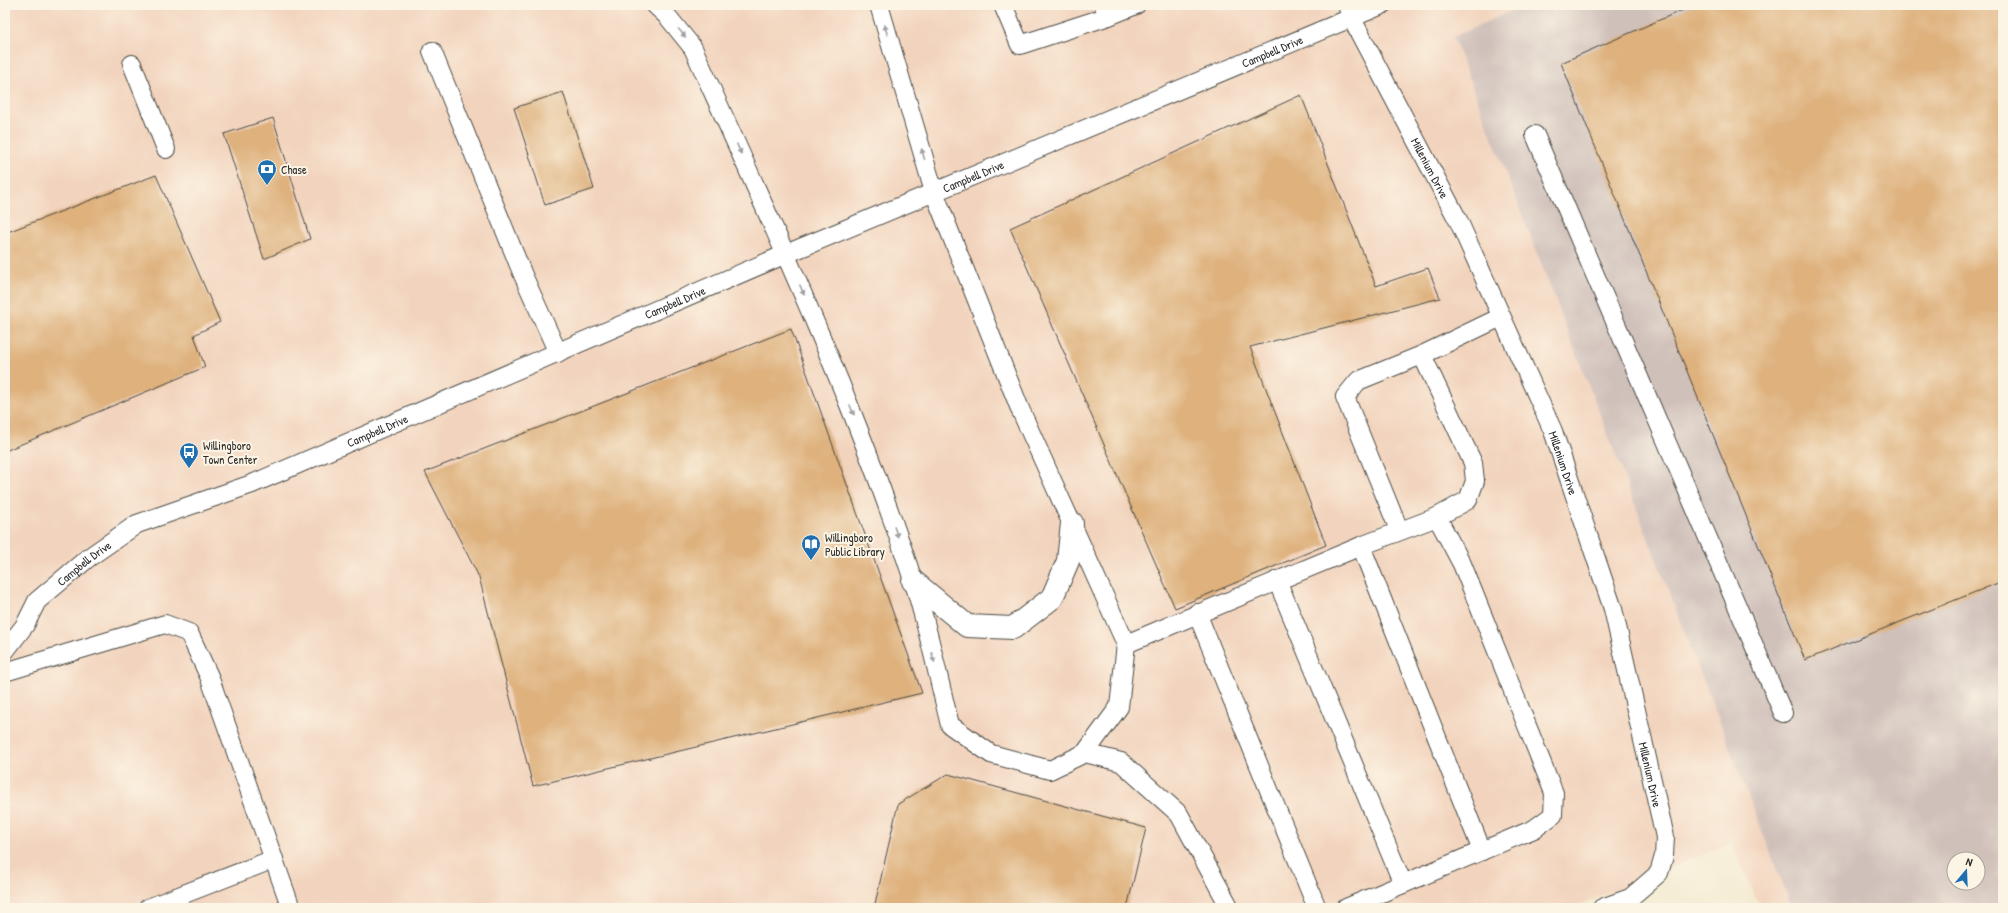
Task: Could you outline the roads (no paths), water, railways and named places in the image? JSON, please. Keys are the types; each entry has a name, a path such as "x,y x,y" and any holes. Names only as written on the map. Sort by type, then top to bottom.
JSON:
{"street":[{"path":"913,581 966,626 1013,628 1052,598 1068,561 1072,523"}],"lane":[{"path":"655,5 668,17 693,48 786,254 854,416 913,581 950,725 991,754 1050,770 1085,753 1119,707 1126,644 1020,409 934,192 879,5"},
{"path":"1002,5 1020,45 1106,11 1136,5"},
{"name":"Campbell Drive","path":"5,651 25,625 37,601 88,558 137,524 252,484 786,254 934,192 1349,12 1382,5"},
{"name":"Millenium Drive","path":"1349,12 1459,222 1554,431 1613,609 1665,837 1664,856 1659,873 1630,898 1602,908"},
{"path":"432,51 524,275 558,353"},
{"path":"132,64 166,149"},
{"path":"1535,135 1783,714"},
{"path":"1399,530 1345,397 1358,381 1422,355 1501,317"},
{"path":"1126,644 1197,613 1399,530 1436,517 1468,500 1475,480 1473,463 1422,355"},
{"path":"1346,908 1534,829 1553,815 1554,793 1462,564 1436,517"},
{"path":"1361,546 1482,850"},
{"path":"1277,580 1403,884"},
{"path":"1197,613 1317,908"},
{"path":"5,672 165,624 189,633 212,683 291,908"},
{"path":"1085,753 1121,762 1179,814 1230,908"},
{"path":"148,908 274,859"}],"place":[{"name":"Chase","path":"267,186"},
{"name":"Willingboro Town Center","path":"189,469"},
{"name":"Willingboro Public Library","path":"811,561"}]}
